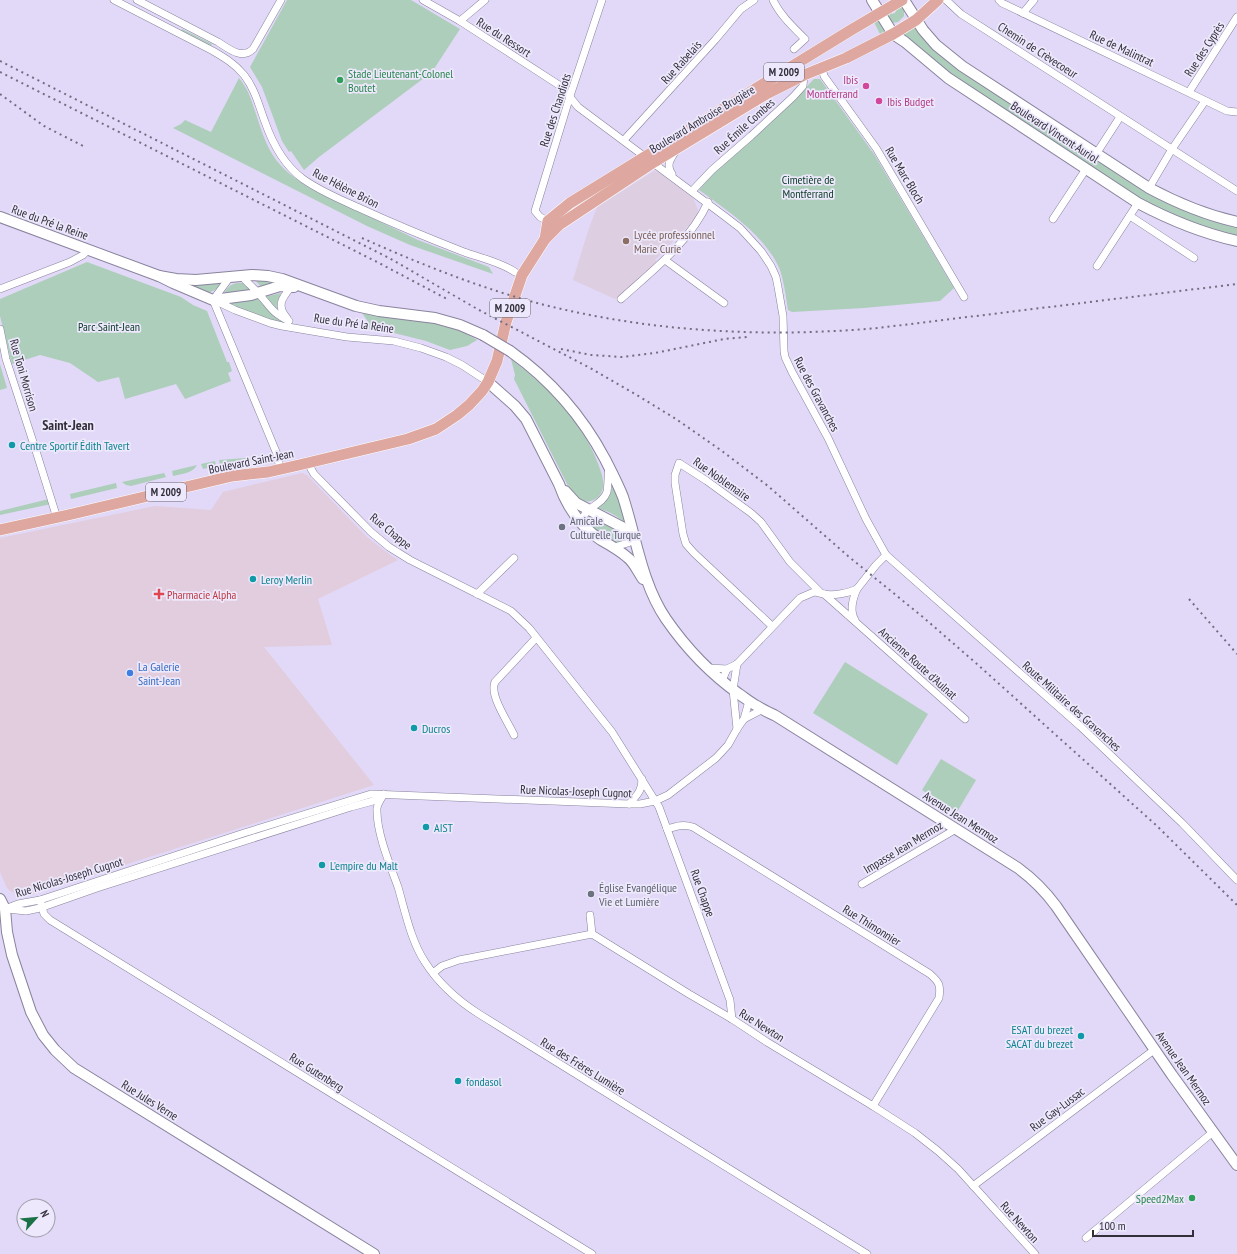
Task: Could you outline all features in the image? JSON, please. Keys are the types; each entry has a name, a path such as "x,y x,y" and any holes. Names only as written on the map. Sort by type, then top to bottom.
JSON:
{"main road":[{"name":"Boulevard Vincent Auriol","path":"872,0 876,15 893,34 924,57 948,78 1138,203 1193,228 1237,241"},
{"name":"Boulevard Vincent Auriol","path":"903,0 920,17 923,30 936,45 962,66 1164,197 1203,213 1237,222"},
{"name":"M 2009","path":"876,15 903,0"},
{"name":"M 2009","path":"920,17 938,0"},
{"name":"Boulevard Ambroise Brugière","path":"488,382 497,361 506,322 522,275 545,239 559,224 650,159 876,15"},
{"name":"Boulevard Ambroise Brugière","path":"545,239 548,221 570,203 650,159 677,148 768,93 804,75 846,58 893,34 920,17"},
{"name":"Rue du Pré la Reine","path":"0,217 159,276 173,284 213,300 258,293 280,286 308,289"},
{"name":"Rue du Pré la Reine","path":"159,276 196,280 242,276 268,276 356,306 379,311 435,318 460,325 483,335 510,351"},
{"name":"Avenue Jean Mermoz","path":"510,351 531,366 558,392 587,429 609,466 622,496 650,590 665,619 687,646 722,681 749,701 956,829 1018,868 1031,878 1056,906 1154,1050 1237,1165"},
{"path":"488,382 498,386 515,399 525,411 526,419 559,484 563,495 570,508 582,524 630,560 650,590"},
{"name":"Boulevard Saint-Jean","path":"0,530 57,518 232,476 309,463 416,437 430,432 448,422 463,410 482,391 488,382"},
{"path":"559,484 576,503 622,527 634,538"},
{"name":"Rue Jules Verne","path":"0,899 4,909 9,941 31,1012 43,1035 55,1050 74,1068 374,1254"}],"street":[{"name":"Rue Hélène Brion","path":"114,0 226,58 235,66 250,83 276,150 286,163 303,179 322,190 387,221 515,272"},
{"path":"137,0 239,54 247,53 253,49 281,0"},
{"name":"Rue du Ressort","path":"423,0 460,21 562,87 570,96"},
{"path":"460,21 485,0"},
{"name":"Rue des Chandiots","path":"548,221 540,217 534,211 602,0"},
{"name":"Rue Rabelais","path":"624,140 715,40 741,9 754,0"},
{"path":"773,0 787,20 805,38 794,49"},
{"name":"Chemin de Crèvecoeur","path":"946,0 961,14 1237,191"},
{"name":"Rue de Malintrat","path":"999,0 1002,3 1226,111 1237,112"},
{"path":"1023,13 1034,0"},
{"name":"Rue des Cyprès","path":"1189,92 1237,17"},
{"name":"Rue Marc Bloch","path":"822,68 824,76 876,148 964,297"},
{"name":"Rue Émile Combes","path":"692,191 712,170 793,97 803,86 804,75"},
{"name":"Rue des Gravanches","path":"570,96 578,106 708,202 749,237 765,255 776,277 778,287 783,316 785,357 828,438 866,519 886,555"},
{"path":"1149,188 1172,149 1205,101"},
{"path":"1098,151 1120,117"},
{"path":"675,178 669,170 669,163 677,148"},
{"path":"1053,219 1086,169"},
{"path":"621,299 665,260 698,221 708,202"},
{"path":"1097,266 1138,203"},
{"path":"1130,216 1194,258"},
{"path":"0,289 70,262 84,255 88,250"},
{"path":"665,260 724,303"},
{"path":"242,276 276,314 304,329"},
{"path":"230,277 213,300 277,454 280,469"},
{"path":"289,321 283,314 281,303 283,296 291,287"},
{"name":"Rue du Pré la Reine","path":"213,300 270,323 347,337 394,341 421,348 446,357 462,365 488,382"},
{"name":"Rue Toni Morrison","path":"0,329 6,360 57,518"},
{"name":"Rue Chappe","path":"309,463 313,472 371,532 389,546 410,560 511,611 529,628 612,732 659,807 730,1000 732,1019"},
{"name":"Rue Noblemaire","path":"772,626 686,544 682,534 675,483 675,475 679,463 707,481 761,522 790,562 822,594"},
{"path":"582,524 583,517 588,510 602,500 608,490 607,479 609,466"},
{"path":"614,547 634,538"},
{"path":"857,623 853,617 852,611 854,594 876,565 886,555"},
{"name":"Route Militaire des Gravanches","path":"886,555 1080,726 1182,823 1237,880"},
{"path":"477,594 514,558"},
{"path":"708,668 727,669 738,664 772,626 800,598 814,592 822,594 849,592 859,587"},
{"name":"Ancienne Route d'Aulnat","path":"822,594 857,623 964,719"},
{"path":"514,735 495,696 493,686 536,638"},
{"path":"737,729 733,690 738,664"},
{"path":"722,681 727,669"},
{"name":"Rue Nicolas-Joseph Cugnot","path":"4,909 18,904 40,900 371,794 630,804 655,801 668,795 716,758 728,746 744,719 749,701"},
{"name":"Rue Nicolas-Joseph Cugnot","path":"744,719 763,709"},
{"path":"630,804 642,787 642,779"},
{"name":"Rue Nicolas-Joseph Cugnot","path":"4,909 26,911 42,908 97,888 373,801 384,794"},
{"name":"Rue des Frères Lumière","path":"384,794 376,809 378,821 413,936 423,960 448,992 463,1004 867,1254"},
{"name":"Rue des Frères Lumière","path":"368,802 378,821"},
{"name":"Rue Thimonnier","path":"667,829 679,825 693,827 930,974 938,981 940,988 939,998 873,1106"},
{"name":"Impasse Jean Mermoz","path":"862,884 956,829"},
{"name":"Rue Gutenberg","path":"40,900 44,914 54,923 592,1254"},
{"path":"433,974 442,966 459,960 592,934 590,915"},
{"name":"Rue Newton","path":"592,934 915,1133 958,1169 1034,1254"},
{"name":"Rue Gay-Lussac","path":"973,1186 1154,1050"},
{"path":"1086,1238 1213,1132"}],"shaded area":[{"path":"654,171 658,172 693,198 698,210 693,221 655,260 657,262 615,299 573,280 597,207"},
{"path":"302,473 307,475 367,537 398,560 318,599 332,645 264,647 374,785 31,895 22,895 9,890 0,872 0,538 155,506 211,510 223,492"}],"green space":[{"name":"Stade Lieutenant-Colonel Boutet","path":"287,0 411,0 460,29 432,72 319,157 304,170 282,141 262,87 250,67"},
{"path":"898,7 903,8 904,16 898,22 892,23 889,16 891,12 892,14 895,13"},
{"path":"879,18 885,31 880,34 873,20"},
{"path":"915,24 923,37 1144,190 1237,227 1237,237 1199,227 1150,205 954,78 901,34"},
{"path":"182,29 212,44 211,46 181,31"},
{"path":"239,78 249,95 269,148 280,164 296,179 308,187 418,240 489,267 493,274 410,245 367,226 173,128 185,120 211,132"},
{"name":"Cimetière de Montferrand","path":"814,79 820,79 874,154 954,288 940,301 864,308 792,312 788,310 780,270 766,246 745,225 699,190 726,161"},
{"name":"Parc Saint-Jean","path":"87,262 181,297 193,305 207,311 227,362 229,362 232,371 228,373 231,381 185,399 176,384 125,399 119,377 98,382 70,363 40,355 12,364 0,316 0,299"},
{"path":"254,279 281,283 263,289"},
{"path":"225,280 216,289 209,292 200,291 188,286 189,283"},
{"path":"237,283 244,283 253,291 224,294 229,287"},
{"path":"281,293 277,303 278,310 264,297"},
{"path":"256,295 287,324 268,320 228,304 228,302"},
{"path":"362,313 406,318 437,324 465,333 477,340 467,346 450,350 426,341 394,333 369,329 369,323"},
{"path":"511,359 555,396 586,438 597,461 603,480 602,491 597,498 586,502 580,500 567,484 514,379 515,375"},
{"path":"0,364 7,388 0,390"},
{"path":"273,456 273,458 220,465 219,460"},
{"path":"215,461 216,466 203,469 201,464"},
{"path":"197,465 193,470 173,476 172,471"},
{"path":"164,473 166,477 131,486 122,482"},
{"path":"116,483 117,488 71,499 70,494"},
{"path":"613,485 626,526 617,517 598,508 608,498"},
{"path":"49,499 51,504 0,515 0,511"},
{"path":"593,515 621,530 627,538 622,542 617,542 604,536 587,520 589,516"},
{"path":"845,662 928,714 897,765 813,713"},
{"path":"941,759 976,780 957,812 922,790"}],"railway":[{"path":"0,61 389,258 479,310 592,369 676,419 722,451 768,486 848,556 924,618 1157,826 1237,905"},
{"path":"0,72 379,263 449,300"},
{"path":"0,94 44,126 85,147"},
{"path":"362,238 450,275 518,298 624,321 666,327 708,330 793,332 878,328 1237,284"},
{"path":"561,349 591,355 622,357 655,353 724,339 748,337"},
{"path":"1189,599 1237,654"}],"place":[{"name":"Stade Lieutenant-Colonel Boutet","path":"340,80"},
{"name":"Ibis Montferrand","path":"866,86"},
{"name":"Ibis Budget","path":"879,101"},
{"name":"Lycée professionnel Marie Curie","path":"626,241"},
{"name":"Centre Sportif Édith Tavert","path":"12,445"},
{"name":"Amicale Culturelle Turque","path":"562,527"},
{"name":"Leroy Merlin","path":"253,579"},
{"name":"Pharmacie Alpha","path":"159,594"},
{"name":"La Galerie Saint-Jean","path":"130,673"},
{"name":"Ducros","path":"414,728"},
{"name":"AIST","path":"426,827"},
{"name":"L'empire du Malt","path":"322,865"},
{"name":"Église Evangélique Vie et Lumière","path":"591,894"},
{"name":"ESAT du brezet SACAT du brezet","path":"1081,1036"},
{"name":"fondasol","path":"458,1081"},
{"name":"Speed2Max","path":"1192,1198"}],"district":[{"name":"Saint-Jean","path":"68,425"}]}
